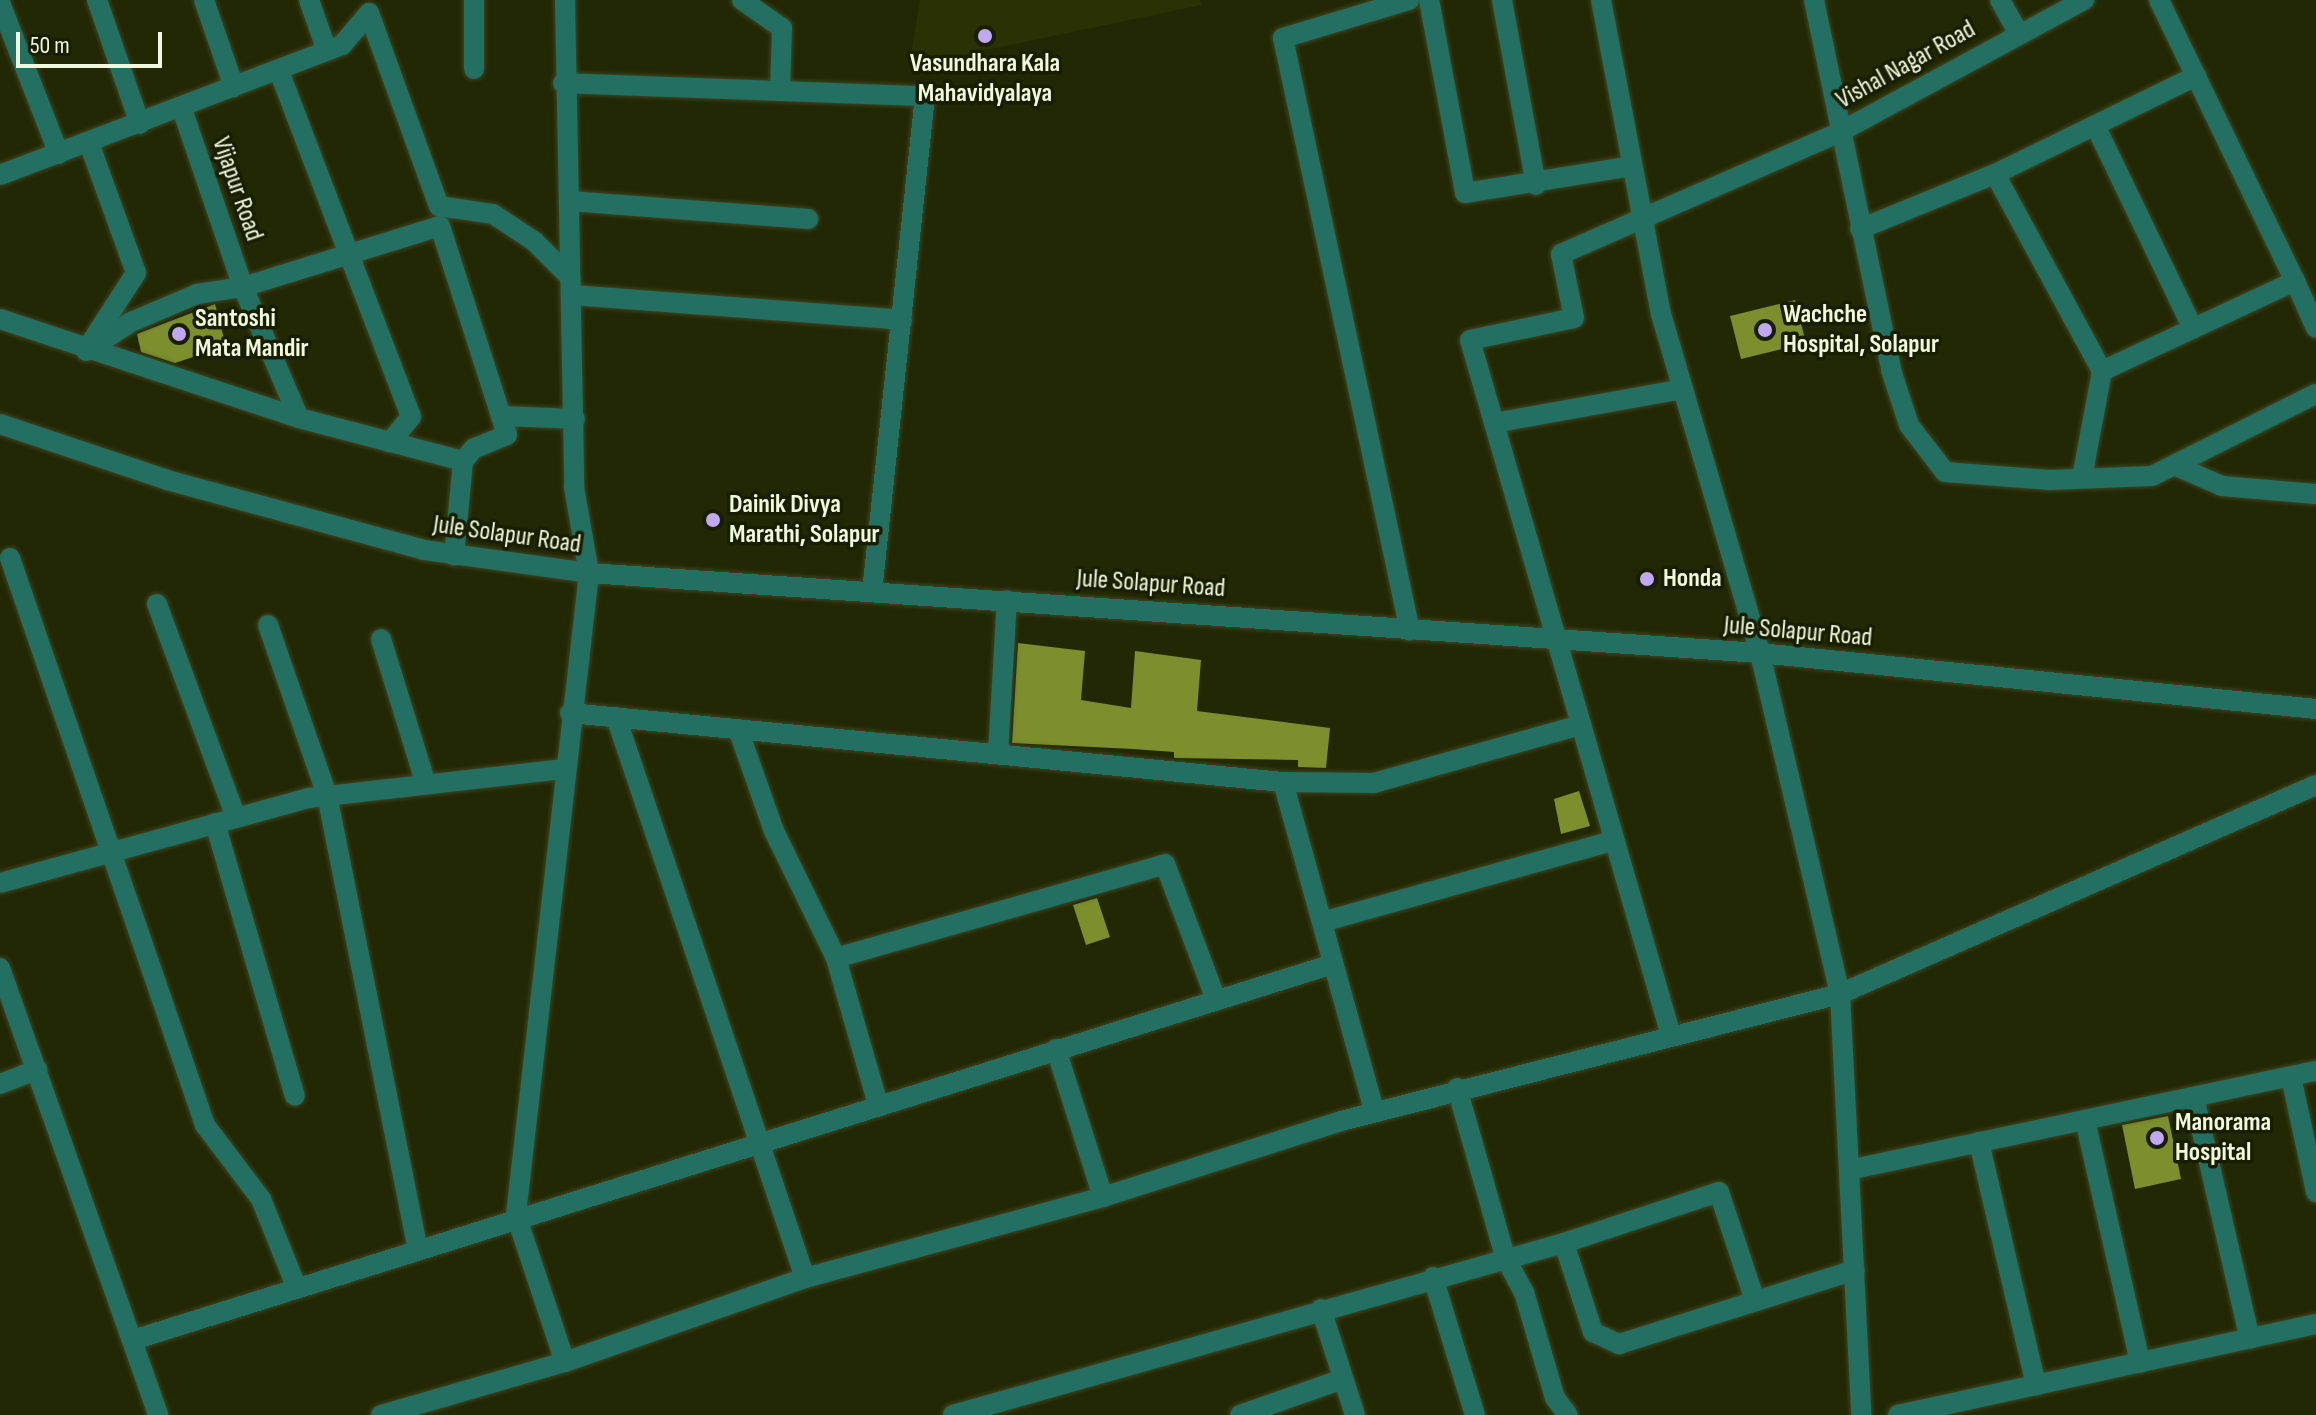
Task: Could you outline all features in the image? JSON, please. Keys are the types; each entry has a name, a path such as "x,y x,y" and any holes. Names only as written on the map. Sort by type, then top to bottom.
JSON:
{"street":[{"path":"97,0 140,124"},
{"path":"204,0 234,87"},
{"path":"309,0 327,51"},
{"path":"474,0 474,69"},
{"path":"565,0 563,83 572,286 574,487 589,573 563,769 516,1215 565,1362"},
{"path":"742,0 782,28 780,91"},
{"path":"1409,0 1283,38 1410,631"},
{"path":"1429,0 1465,193 1536,185 1631,166"},
{"path":"1502,0 1536,185"},
{"path":"1601,0 1631,166 1683,389 1760,653 1840,994 1861,1415"},
{"path":"1814,0 1838,133 1909,425 1945,472 2082,478 2152,476 2316,394"},
{"path":"2000,0 2018,32"},
{"name":"Vishal Nagar Road","path":"1494,423 1470,340 1574,318 1561,254 1838,133 2018,32 2084,0"},
{"path":"2159,0 2316,328"},
{"path":"0,3 59,154"},
{"path":"0,175 182,109 342,45 369,13 439,206 493,214 534,241 572,286 902,320"},
{"path":"279,71 346,258 411,417 390,442"},
{"path":"1860,229 1995,174 2196,76"},
{"path":"563,83 925,96 872,590"},
{"name":"Vijapur Road","path":"182,109 243,287 299,418"},
{"path":"2095,125 2193,329"},
{"path":"86,351 136,273 89,143"},
{"path":"1995,174 2102,371 2082,478"},
{"path":"569,201 808,219"},
{"path":"86,351 156,309 346,258 440,226 507,435 474,448 463,461 454,556"},
{"path":"2102,371 2295,281"},
{"path":"0,319 86,351 299,418 463,461"},
{"path":"1670,1032 1494,423 1683,389"},
{"path":"501,416 575,419"},
{"name":"Jule Solapur Road","path":"0,424 167,480 454,556 589,573 872,590 1559,644 1760,653 2316,709"},
{"path":"2174,465 2222,486 2316,494"},
{"path":"10,558 205,1125 261,1199 296,1286"},
{"path":"998,754 1007,600"},
{"path":"157,604 236,818"},
{"path":"268,625 327,795 417,1247"},
{"path":"381,639 426,784"},
{"path":"570,713 1283,782 1374,783 1581,725"},
{"path":"616,717 805,1278"},
{"path":"738,729 774,831 836,958 878,1104"},
{"path":"0,883 327,795 563,769"},
{"path":"1283,782 1374,1111"},
{"path":"381,1415 565,1362 805,1278 1103,1197 1374,1111 1670,1032 1840,994 2316,785"},
{"path":"215,823 295,1096"},
{"path":"1322,922 1613,841"},
{"path":"836,958 1165,864 1216,1000"},
{"path":"133,1340 516,1215 1333,964"},
{"path":"0,968 158,1415"},
{"path":"1056,1049 1103,1197"},
{"path":"0,1084 37,1070"},
{"path":"1849,1170 2316,1071"},
{"path":"2291,1077 2316,1192"},
{"path":"1457,1088 1505,1257 1524,1292 1555,1398 1568,1415"},
{"path":"2194,1097 2250,1339"},
{"path":"2085,1120 2140,1363"},
{"path":"1979,1142 2036,1385"},
{"path":"953,1415 1433,1277 1564,1243 1719,1192 1755,1301"},
{"path":"1564,1243 1593,1332 1619,1344 1855,1270"},
{"path":"1433,1277 1475,1415"},
{"path":"1321,1309 1355,1415"},
{"path":"1898,1415 2316,1324"},
{"path":"1240,1415 1343,1379"}],"shaded area":[{"name":"Vasundhara Kala Mahavidyalaya","path":"920,0 1200,0 1202,5 909,66"}],"building":[{"path":"1795,300 1806,343 1741,359 1730,316"},
{"name":"Santoshi Mata Mandir","path":"215,304 226,346 175,363 141,352 137,334"},
{"path":"1018,643 1085,651 1081,700 1131,708 1135,651 1201,660 1197,711 1330,728 1326,768 1298,767 1298,760 1174,758 1174,752 1012,743"},
{"path":"1579,791 1590,826 1561,834 1554,799"},
{"path":"1097,898 1110,937 1086,945 1073,905"},
{"path":"2168,1116 2181,1179 2135,1189 2122,1125"}],"place":[{"name":"Vasundhara Kala Mahavidyalaya","path":"985,36"},
{"name":"Wachche Hospital, Solapur","path":"1765,330"},
{"name":"Santoshi Mata Mandir","path":"179,334"},
{"name":"Dainik Divya Marathi, Solapur","path":"713,520"},
{"name":"Honda","path":"1647,579"},
{"name":"Manorama Hospital","path":"2157,1138"}]}
